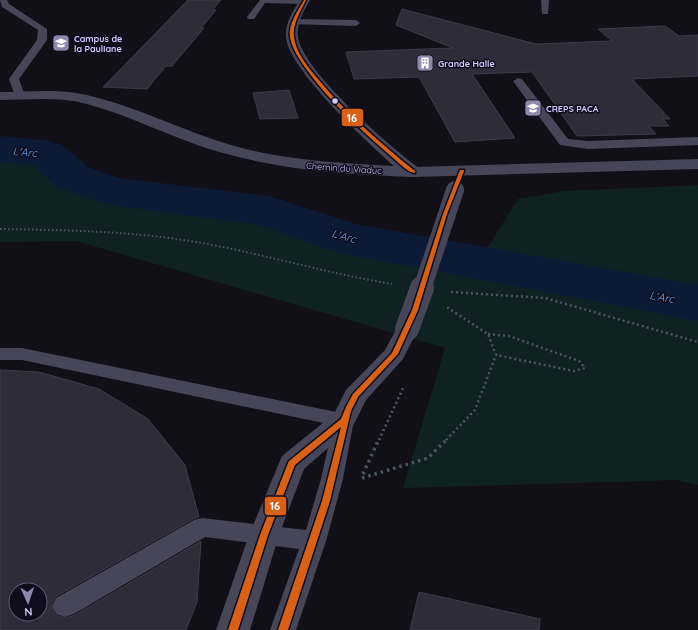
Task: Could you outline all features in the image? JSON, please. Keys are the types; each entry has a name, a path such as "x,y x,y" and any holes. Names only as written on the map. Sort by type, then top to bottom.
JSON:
{"street":[{"path":"305,1 293,22 292,32 293,43 305,64 374,140 413,172"},
{"name":"Chemin du Viaduc","path":"0,96 46,95 77,98 112,108 219,146 253,156 310,166 413,172 698,164"},
{"path":"233,630 264,534 292,463 344,420 355,396 395,354 415,310 462,171"}],"lane":[{"path":"3,0 5,5 43,30 42,40 14,79 20,96"},
{"path":"545,0 545,12"},
{"path":"251,17 263,1 305,1"},
{"path":"293,22 356,23"},
{"path":"518,81 564,142 588,144 671,140 698,141"},
{"path":"0,354 22,354 344,420 332,479 314,541 283,630"},
{"path":"65,606 202,527 314,541"}],"path":[{"path":"0,229 86,231 148,236 216,246 357,280 395,284"},
{"path":"448,297 448,291 545,298 698,342"},
{"path":"448,302 448,308 488,334 509,336 572,358 579,361 585,368 574,371 496,355"},
{"path":"361,478 428,458 476,410 496,355 488,334"}],"shaded area":[{"path":"0,149 14,149 45,153 61,165 74,178 112,191 270,211 346,238 698,303 698,485 677,480 403,488 445,348 76,241 0,242"},
{"path":"698,185 698,292 486,250 518,199 565,191"}],"building":[{"path":"188,0 221,0 213,9 216,10 201,28 204,28 172,66 166,66 147,89 103,87"},
{"path":"402,9 536,44 612,41 598,29 665,26 679,36 698,35 698,76 632,79 670,119 663,119 669,126 649,126 656,134 577,136 532,72 472,74 515,138 455,142 419,77 354,79 346,52 453,48 396,25"},
{"path":"289,90 298,118 260,119 253,93"},
{"path":"0,370 39,372 99,389 148,419 185,465 199,517 55,597 51,605 55,615 65,618 75,615 201,541 197,602 186,630 0,630"},
{"path":"419,592 540,619 539,630 410,630"}],"waterway":[{"name":"L'Arc","path":"0,149 14,149 45,153 61,165 74,178 112,191 269,211 346,238 698,303"}],"transit line":[{"name":"16","path":"305,0 296,17 292,37 297,51 308,69 324,89 363,129 413,172"},
{"name":"16","path":"233,630 264,535 292,463 344,420 355,396 395,354 415,310 445,214 462,171"},
{"name":"16","path":"283,630 326,501 349,407"}],"place":[{"name":"Campus de la Pauliane","path":"61,43"},
{"name":"Grande Halle","path":"425,63"},
{"name":"CREPS PACA","path":"533,108"}]}
